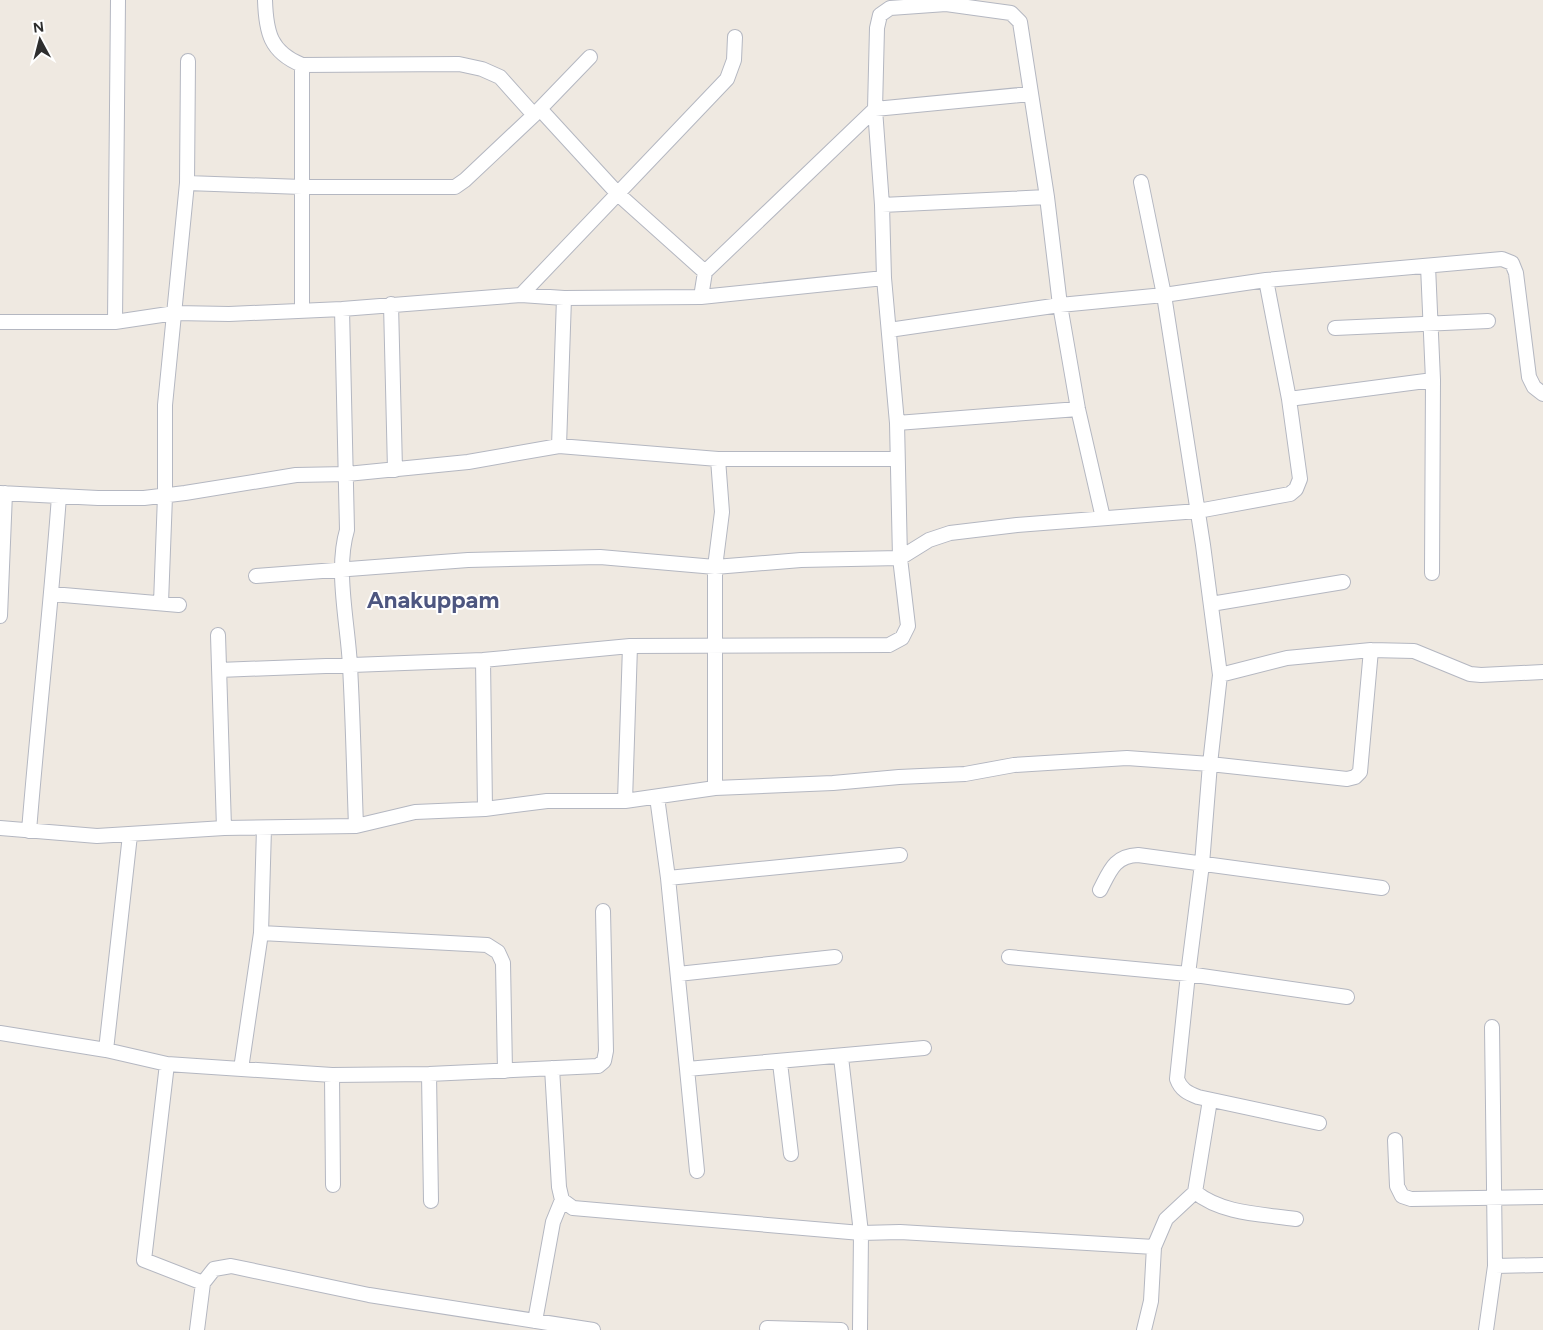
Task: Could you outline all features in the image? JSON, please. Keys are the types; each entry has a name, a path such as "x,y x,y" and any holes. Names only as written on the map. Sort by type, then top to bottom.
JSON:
{"street":[{"path":"115,322 118,0"},
{"path":"265,0 267,29 276,48 288,59 302,65 459,64 482,69 500,77 618,194 706,272"},
{"path":"1006,0 1012,13 1020,22 1047,197 1060,305 1078,409 1103,518"},
{"path":"219,670 483,660 630,646 889,645 902,638 908,626 900,558 896,423 884,278 882,205 875,109 877,28 880,15 890,8 946,4 1012,13"},
{"path":"521,295 727,79 734,60 735,37"},
{"path":"187,183 302,187 455,187 465,180 537,112 590,57"},
{"path":"161,603 165,496 165,405 187,183 188,60"},
{"path":"302,65 302,311"},
{"path":"701,297 706,272 875,109 1030,94"},
{"path":"1141,182 1164,295 1198,511 1220,675 1210,764 1202,864 1177,1079 1180,1086 1186,1092 1210,1100 1319,1123"},
{"path":"882,205 1047,197"},
{"path":"889,330 1060,305 1164,295 1266,280 1502,260 1512,263 1516,273 1529,377 1534,387 1543,394"},
{"path":"1428,266 1433,380 1432,572"},
{"path":"0,322 115,322 175,313 230,314 342,309 521,295 564,298 701,297 884,278"},
{"path":"256,576 342,570 366,566 468,560 600,557 715,567 801,560 900,558 929,540 950,533 1198,511 1290,494 1296,489 1300,479 1289,399 1266,280"},
{"path":"559,446 564,298"},
{"path":"391,304 395,470"},
{"path":"342,309 347,474 347,530 343,542 342,570 350,665 356,826"},
{"path":"1335,328 1488,322"},
{"path":"1289,399 1433,380"},
{"path":"896,423 1078,409"},
{"path":"0,616 2,493 98,498 165,496 296,475 347,474 468,462 559,446 718,459 896,459"},
{"path":"715,788 715,567 722,512 718,459"},
{"path":"29,831 42,671 52,594 59,496"},
{"path":"1211,604 1343,582"},
{"path":"52,594 179,605"},
{"path":"218,635 224,828"},
{"path":"625,801 630,646"},
{"path":"1220,675 1286,658 1371,650 1414,651 1470,674 1543,672"},
{"path":"0,828 97,836 224,828 356,826 415,812 485,809 547,801 625,801 715,788 824,784 899,777 965,774 1014,765 1127,758 1210,764 1347,779 1355,777 1360,772 1371,650"},
{"path":"483,660 485,809"},
{"path":"657,797 668,878 697,1170"},
{"path":"241,1069 260,933 264,828"},
{"path":"106,1050 130,835"},
{"path":"668,878 900,855"},
{"path":"1100,890 1114,865 1126,856 1138,855 1382,888"},
{"path":"0,1033 106,1050 167,1064 332,1075 429,1074 598,1066 604,1061 603,911"},
{"path":"260,933 487,945 498,952 503,963 505,1071"},
{"path":"678,974 834,957"},
{"path":"1009,957 1188,974 1347,996"},
{"path":"1486,1330 1495,1266 1492,1027"},
{"path":"687,1070 780,1063 924,1048"},
{"path":"841,1057 861,1233 860,1330"},
{"path":"780,1063 791,1154"},
{"path":"167,1064 144,1260 203,1283"},
{"path":"535,1321 553,1222 562,1200 552,1068"},
{"path":"429,1074 431,1201"},
{"path":"332,1075 333,1185"},
{"path":"1144,1330 1151,1301 1154,1247 1166,1219 1195,1192 1210,1100"},
{"path":"1395,1140 1397,1186 1402,1196 1410,1199 1543,1196"},
{"path":"1195,1192 1207,1202 1226,1208 1296,1219"},
{"path":"562,1200 573,1208 584,1210 705,1218 861,1233 900,1232 1154,1247"},
{"path":"1495,1266 1543,1265"},
{"path":"196,1330 203,1283 214,1269 231,1266 369,1295 593,1330"},
{"path":"767,1328 841,1330"}],"district":[{"name":"Anakuppam","path":"433,600"}]}
